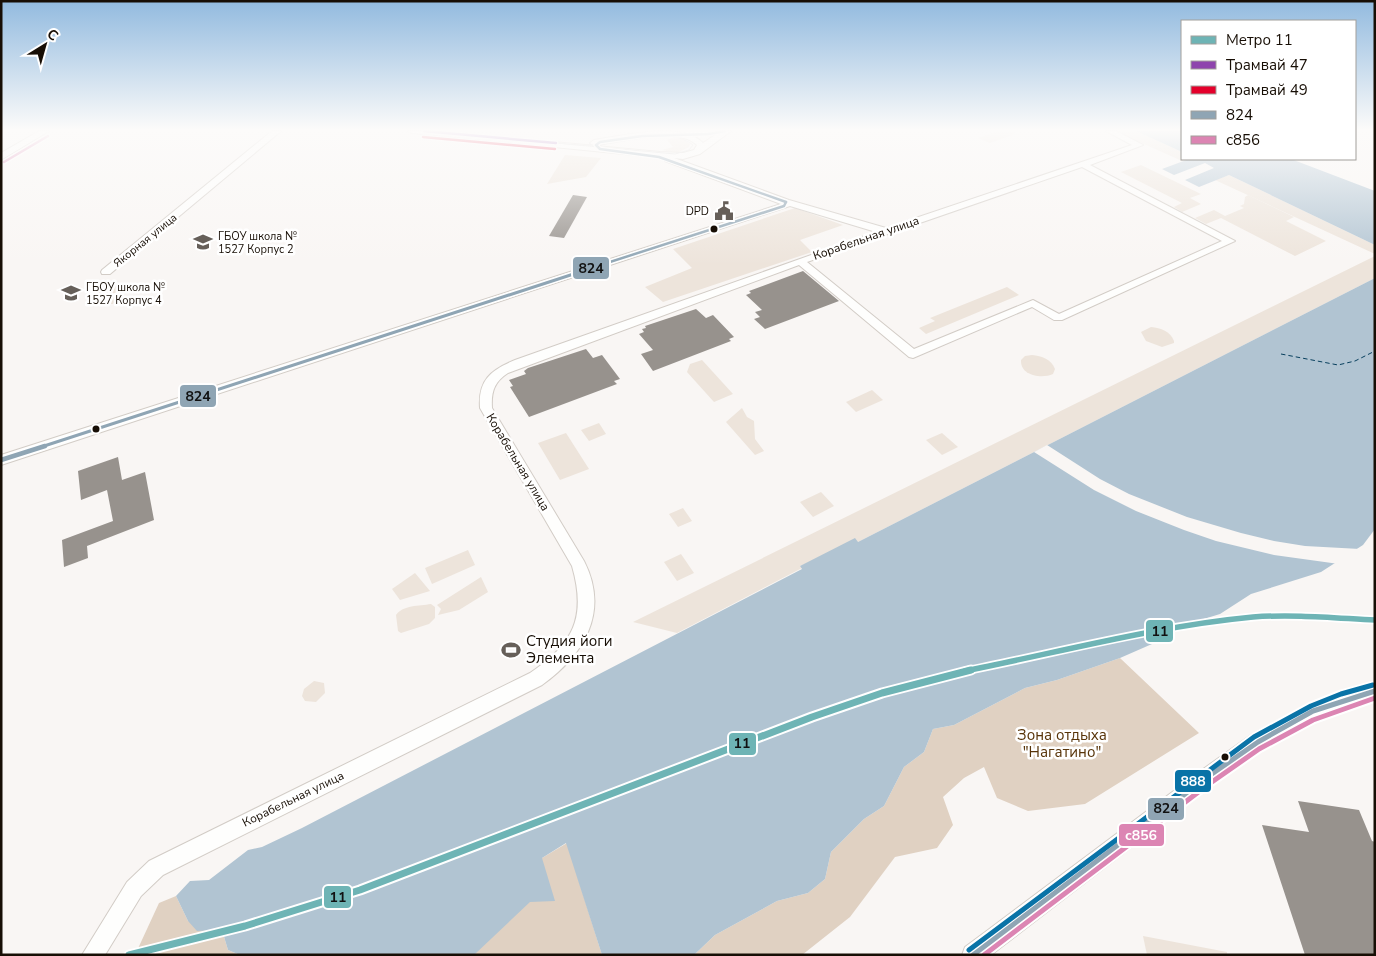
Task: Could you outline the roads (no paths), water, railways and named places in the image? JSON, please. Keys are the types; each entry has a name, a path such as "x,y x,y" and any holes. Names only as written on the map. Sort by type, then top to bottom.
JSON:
{"street":[{"name":"Якорная улица","path":"106,272 223,176"},
{"path":"714,176 786,202 888,232"},
{"name":"Корабельная улица","path":"93,955 134,889 156,868 536,679 560,661 575,642 587,611 588,596 585,581 579,565 486,408 484,395 488,385 495,376 506,368 519,363 800,261 1049,176"},
{"path":"800,261 913,354 1033,303 1058,318 1230,241 1104,176"},
{"path":"1,460 784,206 786,202"},
{"path":"973,955 1215,770 1270,732 1321,708 1375,691"}],"water":[{"path":"1196,176 1227,176 1199,187 1185,180"},
{"path":"1230,176 1335,176 1375,191 1375,245"},
{"path":"1375,278 1375,529 1363,545 1321,572 1251,594 1220,614 1184,625 1152,644 1120,658 1057,680 1025,688 954,725 933,729 924,752 904,767 884,806 864,819 831,852 825,879 808,893 777,901 715,935 694,955 602,955 566,843 542,858 555,901 530,902 474,955 240,955 228,950 222,930 197,931 188,921 176,896 190,881 209,880 248,850 262,847 302,828 802,569 800,566 855,538 858,542"}],"metro line":[{"name":"11","path":"129,955 245,926 360,890 812,717 882,693 953,674 1179,627 1254,617 1293,616 1375,620"}],"place":[{"name":"DPD","path":"724,211"},
{"name":"ГБОУ школа № 1527 Корпус 2","path":"203,242"},
{"name":"ГБОУ школа № 1527 Корпус 4","path":"71,293"},
{"name":"Студия йоги Элемента","path":"511,650"}],"park label":[{"name":"Зона отдыха \"Нагатино\"","path":"1062,744"}]}
